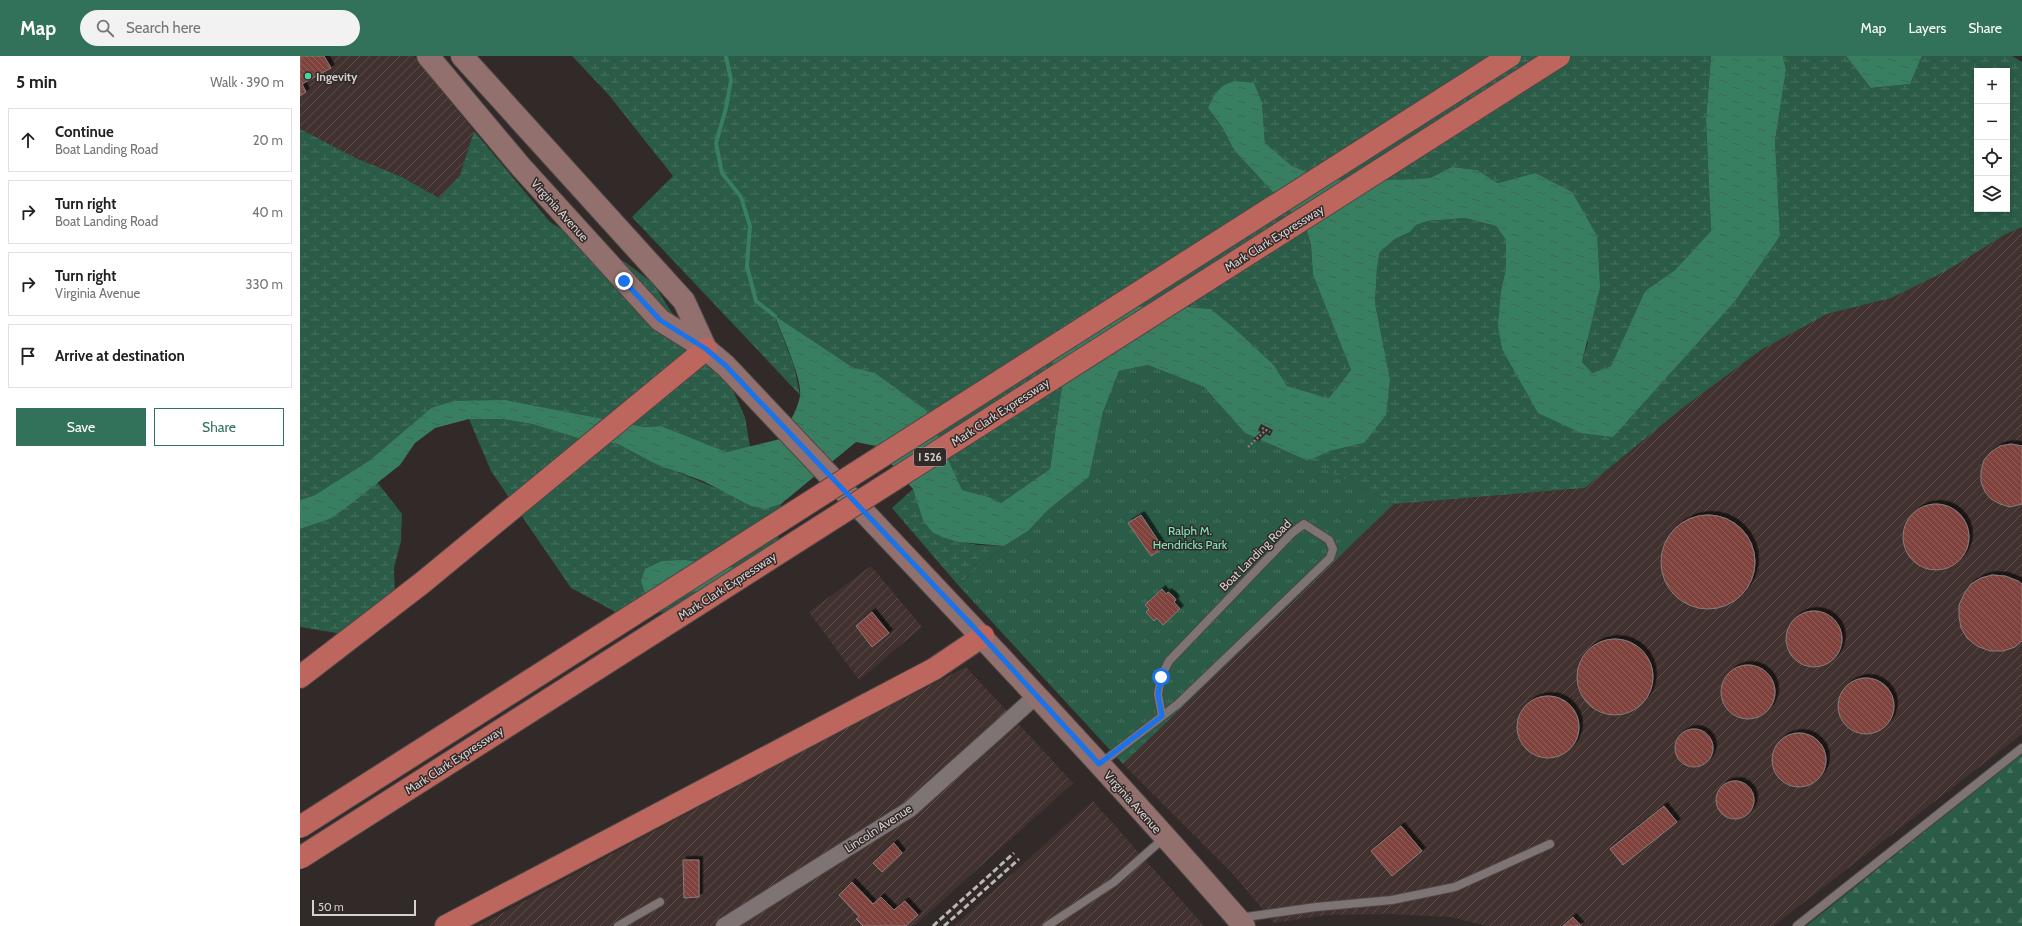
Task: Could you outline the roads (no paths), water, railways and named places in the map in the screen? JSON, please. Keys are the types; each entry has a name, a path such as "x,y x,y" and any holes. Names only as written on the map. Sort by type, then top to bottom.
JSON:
{"highway":[{"name":"I 526","path":"300,827 1510,56"},
{"name":"Mark Clark Expressway","path":"300,858 1559,56"},
{"path":"300,677 422,583 706,349"},
{"path":"446,926 934,669 982,636"}],"main road":[{"name":"Virginia Avenue","path":"428,56 541,189 660,320 706,349 726,366 982,636 1165,837 1240,922"},
{"name":"Virginia Avenue","path":"462,56 684,301 706,349"},
{"path":"541,189 563,168"}],"street":[{"name":"Lincoln Avenue","path":"724,926 910,809 1036,696"}],"lane":[{"name":"Boat Landing Road","path":"1099,764 1178,704 1330,558 1333,549 1329,540 1304,524 1292,533 1169,661 1161,677 1158,694 1162,716"},
{"path":"1797,926 2022,748"},
{"path":"1047,926 1114,882 1165,837"},
{"path":"1240,922 1316,907 1392,900 1455,887 1550,844"},
{"path":"618,926 660,902"}],"water":[{"path":"1711,56 1783,56 1786,70 1775,141 1780,236 1735,301 1613,437 1581,433 1538,413 1502,349 1498,326 1501,291 1506,268 1506,240 1496,226 1465,218 1428,221 1416,225 1410,232 1395,239 1380,252 1377,267 1375,303 1390,379 1386,415 1364,443 1330,451 1308,461 1245,433 1204,387 1148,365 1119,371 1103,412 1089,477 1049,509 1028,531 1004,546 959,542 932,532 923,520 913,489 876,446 856,442 781,504 766,509 751,506 703,481 656,464 618,444 581,439 532,424 502,419 469,419 435,428 415,443 400,465 348,506 330,519 300,529 300,500 315,495 370,460 431,408 454,401 506,400 645,427 661,426 727,452 780,439 797,408 800,389 791,356 775,316 852,367 875,373 926,410 962,490 989,497 1001,503 1050,469 1062,386 1046,345 1065,325 1094,311 1168,305 1211,309 1274,365 1287,386 1329,398 1351,370 1313,275 1311,245 1306,228 1234,150 1222,127 1208,108 1220,88 1230,83 1237,82 1254,83 1262,103 1265,143 1292,166 1330,181 1355,178 1390,180 1430,178 1452,167 1477,170 1498,183 1535,173 1572,192 1597,236 1600,287 1582,362 1592,373 1611,366 1645,291 1675,270 1711,231 1706,120"},
{"path":"1846,56 1922,56 1910,84 1871,88"},
{"path":"685,560 741,569 712,588 660,599 646,596 641,581 645,569 662,561"}],"waterway":[{"path":"726,56 731,80 726,108 716,143 722,173 741,197 750,226 747,266 756,301 775,316"}],"railway":[{"path":"933,926 1014,853"},
{"path":"944,926 1019,859"}],"place":[{"name":"Ingevity","path":"308,76"}],"park label":[{"name":"Ralph M. Hendricks Park","path":"1190,537"}]}
